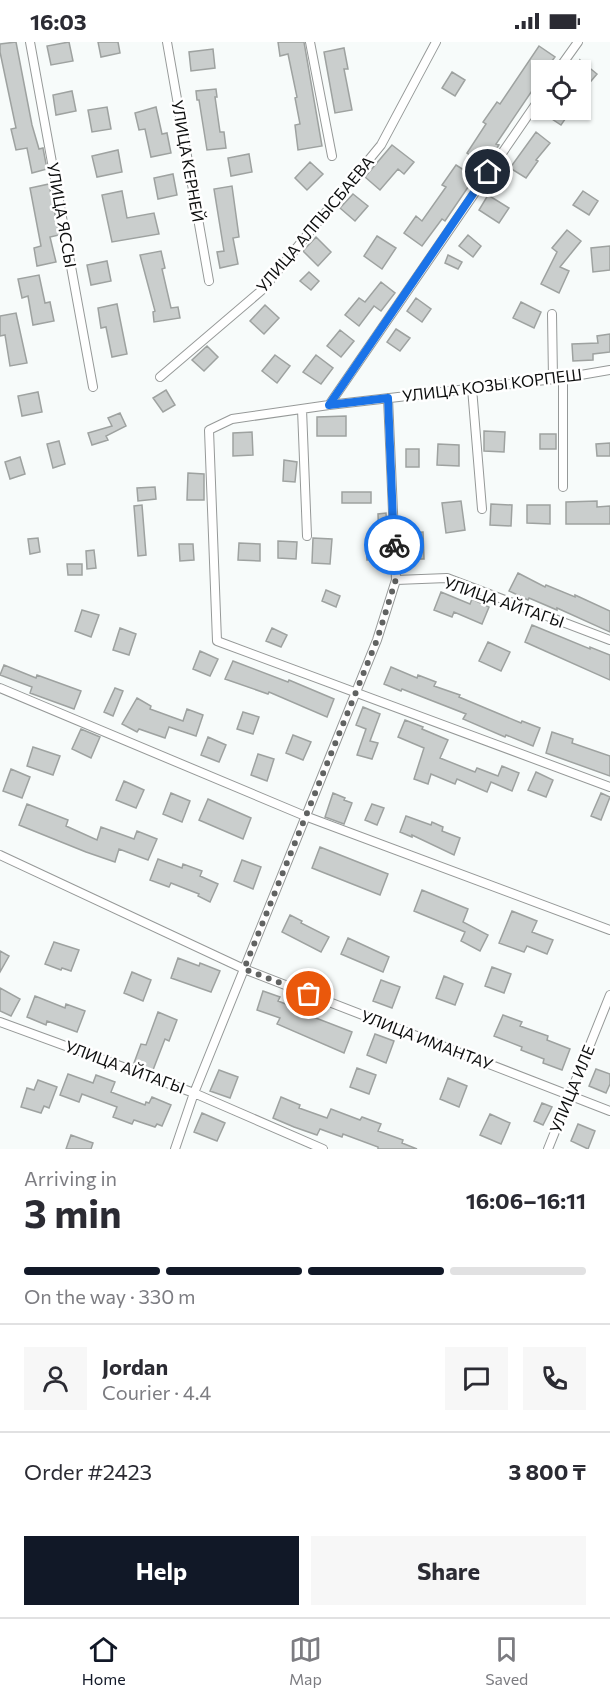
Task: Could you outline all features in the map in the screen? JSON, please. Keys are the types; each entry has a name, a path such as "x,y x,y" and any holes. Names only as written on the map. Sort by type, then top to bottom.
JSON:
{"street":[{"name":"УЛИЦА ЯССЫ","path":"30,42 93,387"},
{"name":"УЛИЦА КЕРНЕЙ","path":"167,42 209,280"},
{"path":"310,42 332,156"},
{"name":"УЛИЦА АЛПЫСБАЕВА","path":"160,377 262,290 381,145 436,42"},
{"path":"565,60 578,42"},
{"path":"329,405 531,111"},
{"path":"552,314 552,379"},
{"name":"УЛИЦА КОЗЫ КОРПЕШ","path":"356,692 217,641 209,430 232,419 329,405 563,378 610,370"},
{"path":"563,378 563,487"},
{"path":"472,388 482,509"},
{"path":"323,1149 194,1093 377,640 396,579 388,398"},
{"path":"302,409 307,536"},
{"name":"УЛИЦА АЙТАГЫ","path":"396,579 447,578 610,640"},
{"path":"0,688 305,816 610,930"},
{"path":"356,692 610,787"},
{"name":"УЛИЦА ИМАНТАУ","path":"0,855 244,969 610,1111"},
{"name":"УЛИЦА ИЛЕ","path":"549,1149 610,995"},
{"name":"УЛИЦА АЙТАГЫ","path":"0,1022 194,1093 175,1149"}],"building":[{"path":"16,42 32,125 39,149 43,148 47,169 32,173 27,148 16,150 11,129 16,128 0,52 0,44"},
{"path":"69,42 73,61 51,65 47,46"},
{"path":"98,42 118,42 120,53 101,57"},
{"path":"278,42 304,42 322,146 298,150 295,125 300,124 295,98 297,97 288,54 280,56"},
{"path":"539,46 555,57 553,60 531,60 531,92 496,144 499,145 485,166 467,153 486,124 483,122 497,102 500,104"},
{"path":"344,48 348,69 344,69 352,110 335,113 324,52"},
{"path":"213,49 215,68 191,71 189,52"},
{"path":"591,69 597,74 591,81"},
{"path":"452,72 465,80 455,96 442,88"},
{"path":"216,89 220,132 224,132 226,148 207,150 196,91"},
{"path":"72,91 76,111 56,115 53,95"},
{"path":"107,107 111,129 92,132 88,110"},
{"path":"156,107 162,134 167,133 171,153 151,157 145,129 139,130 135,113"},
{"path":"554,120 564,120 561,125"},
{"path":"536,132 550,143 536,160 538,161 526,178 510,168"},
{"path":"392,145 414,162 404,174 398,169 380,190 365,177"},
{"path":"118,150 122,172 97,177 92,156"},
{"path":"249,154 252,172 231,176 228,158"},
{"path":"310,162 323,174 307,190 295,178"},
{"path":"456,165 475,177 445,221 442,219 422,246 404,233 416,216 422,221 446,187 442,185"},
{"path":"173,174 177,195 158,199 154,178"},
{"path":"49,184 59,235 50,237 56,262 37,266 34,248 41,246 30,188"},
{"path":"232,186 239,237 233,238 238,264 220,268 217,252 224,251 214,189"},
{"path":"122,191 127,218 154,213 159,234 112,242 102,195"},
{"path":"583,191 598,201 589,215 573,205"},
{"path":"353,194 368,206 355,221 340,208"},
{"path":"488,195 509,208 499,223 479,210"},
{"path":"567,230 581,241 560,267 569,271 559,293 541,284 557,252 552,248"},
{"path":"468,235 481,246 473,257 459,246"},
{"path":"377,236 396,248 382,269 364,256"},
{"path":"316,237 331,252 318,266 303,251"},
{"path":"610,246 610,270 593,272 591,248"},
{"path":"161,251 165,268 162,269 171,308 178,307 180,318 154,322 153,312 155,311 140,255"},
{"path":"448,255 462,262 458,269 445,263"},
{"path":"107,261 111,281 91,285 87,265"},
{"path":"309,272 319,281 311,290 300,281"},
{"path":"39,275 45,303 50,302 54,321 33,325 28,296 22,298 18,279"},
{"path":"381,282 395,293 381,311 374,306 359,326 345,315 359,298 365,302"},
{"path":"416,298 431,309 422,322 407,311"},
{"path":"521,302 541,312 534,328 513,318"},
{"path":"117,304 127,354 112,357 106,327 101,328 98,308"},
{"path":"265,305 279,318 264,334 250,321"},
{"path":"16,313 27,363 10,366 5,335 0,336 0,316"},
{"path":"396,329 410,338 400,351 387,342"},
{"path":"340,330 354,341 341,357 327,346"},
{"path":"610,334 610,352 593,354 593,360 573,361 572,344 598,343 597,336"},
{"path":"207,346 218,357 204,371 192,360"},
{"path":"275,355 290,366 277,383 262,371"},
{"path":"316,355 333,368 321,384 303,372"},
{"path":"166,390 175,405 163,412 153,398"},
{"path":"38,392 42,412 22,416 18,396"},
{"path":"120,413 126,426 106,436 108,440 92,445 88,433 112,426 108,418"},
{"path":"346,416 346,436 317,436 317,417"},
{"path":"484,431 505,432 504,452 484,451"},
{"path":"252,432 253,455 233,456 233,433"},
{"path":"540,434 556,434 556,449 540,449"},
{"path":"59,441 65,464 53,468 47,444"},
{"path":"610,443 610,456 597,456 596,444"},
{"path":"438,444 459,445 459,466 437,465"},
{"path":"406,449 419,449 419,467 406,467"},
{"path":"20,457 25,474 10,479 5,462"},
{"path":"284,460 297,462 295,482 283,481"},
{"path":"188,473 204,474 204,500 187,500"},
{"path":"155,487 156,499 138,501 137,488"},
{"path":"342,492 371,492 371,503 342,503"},
{"path":"461,501 465,530 446,533 442,503"},
{"path":"597,501 597,507 610,506 610,524 566,524 566,502"},
{"path":"491,504 512,505 511,526 490,525"},
{"path":"142,505 146,555 138,556 134,506"},
{"path":"527,505 550,505 550,524 527,523"},
{"path":"386,513 389,559 367,560 366,542 379,541 378,514"},
{"path":"423,532 424,559 402,559 400,533"},
{"path":"38,538 40,552 30,554 28,539"},
{"path":"313,538 332,539 330,564 312,563"},
{"path":"278,541 297,542 296,559 278,558"},
{"path":"239,543 260,544 260,561 238,560"},
{"path":"179,544 193,544 194,560 180,561"},
{"path":"94,550 96,568 87,569 86,551"},
{"path":"67,564 82,564 82,575 68,575"},
{"path":"518,573 545,587 546,585 575,597 575,595 610,611 610,632 557,608 557,610 529,598 528,600 509,591"},
{"path":"326,590 340,596 336,607 322,601"},
{"path":"441,592 470,604 472,599 489,607 482,624 454,612 452,617 434,610"},
{"path":"82,610 99,615 91,637 75,631"},
{"path":"532,625 610,655 610,680 525,642"},
{"path":"120,628 136,634 129,655 113,650"},
{"path":"272,628 287,635 281,647 266,641"},
{"path":"488,642 510,652 501,671 479,661"},
{"path":"200,651 218,659 210,676 193,669"},
{"path":"233,661 288,682 289,680 334,699 327,717 269,692 268,694 225,679"},
{"path":"4,665 36,678 37,675 81,691 74,709 30,693 32,687 0,675"},
{"path":"391,667 417,678 418,675 436,682 434,686 460,695 459,697 521,723 522,721 540,728 533,746 463,719 466,714 384,684"},
{"path":"115,688 123,691 113,716 104,712"},
{"path":"137,698 151,706 150,709 183,721 187,709 203,715 196,736 169,727 165,738 139,729 137,732 122,724"},
{"path":"363,707 380,714 370,741 378,743 372,759 357,755 366,729 356,725"},
{"path":"243,712 259,717 253,734 237,729"},
{"path":"405,720 448,740 440,758 475,772 477,768 498,776 502,766 519,773 512,791 491,782 487,792 457,779 455,784 431,774 428,784 414,779 424,748 398,737"},
{"path":"81,729 100,737 91,758 72,749"},
{"path":"552,732 573,739 572,743 610,756 610,776 546,753"},
{"path":"293,735 311,742 303,760 286,753"},
{"path":"208,737 226,745 219,762 201,755"},
{"path":"33,747 60,756 53,775 27,766"},
{"path":"258,754 274,759 267,781 251,775"},
{"path":"11,769 30,777 22,798 3,791"},
{"path":"536,772 553,780 546,797 528,790"},
{"path":"124,781 144,790 136,808 116,800"},
{"path":"171,793 190,801 182,822 163,814"},
{"path":"333,793 352,803 344,824 325,817"},
{"path":"601,793 610,797 601,820 591,816"},
{"path":"208,799 251,818 243,839 199,820"},
{"path":"27,804 68,820 66,826 97,840 101,827 134,839 137,831 157,839 148,860 119,849 115,862 19,825"},
{"path":"372,804 384,808 377,825 365,820"},
{"path":"406,816 431,825 432,822 443,827 442,831 460,838 454,855 412,835 412,837 400,832"},
{"path":"320,847 388,874 380,895 312,868"},
{"path":"158,859 182,868 183,864 202,871 200,876 218,884 210,902 198,896 199,894 171,883 169,887 150,880"},
{"path":"242,860 261,867 253,889 234,881"},
{"path":"422,890 468,909 463,922 488,935 480,951 461,941 465,932 414,911"},
{"path":"512,911 537,921 532,932 553,940 547,954 527,946 524,952 499,943"},
{"path":"290,915 329,937 321,952 282,932"},
{"path":"348,938 389,957 383,972 341,954"},
{"path":"54,942 79,950 71,971 45,964"},
{"path":"0,951 9,956 0,972"},
{"path":"178,958 220,971 211,992 171,978"},
{"path":"492,967 511,974 504,993 485,986"},
{"path":"132,972 151,980 143,1001 124,993"},
{"path":"444,976 463,984 455,1005 436,998"},
{"path":"381,980 400,987 392,1008 373,1001"},
{"path":"0,988 20,999 11,1016 0,1011"},
{"path":"263,991 280,997 278,1001 304,1011 303,1013 352,1032 344,1053 277,1024 280,1018 257,1010"},
{"path":"35,996 65,1008 66,1004 85,1011 77,1032 47,1021 46,1025 27,1017"},
{"path":"158,1012 177,1020 169,1041 165,1039 153,1070 134,1063 141,1044 146,1045"},
{"path":"503,1015 522,1022 520,1026 548,1036 547,1040 570,1049 562,1070 543,1063 544,1059 521,1050 522,1047 494,1036"},
{"path":"375,1034 394,1041 386,1063 367,1055"},
{"path":"357,1068 376,1075 369,1094 350,1087"},
{"path":"596,1069 610,1074 610,1084 606,1093 589,1086"},
{"path":"219,1070 238,1077 230,1098 210,1091"},
{"path":"68,1074 93,1083 96,1075 115,1082 111,1092 145,1105 152,1097 171,1105 162,1126 157,1124 155,1127 134,1120 132,1124 113,1117 117,1107 82,1094 79,1102 60,1095"},
{"path":"448,1078 467,1086 459,1107 440,1099"},
{"path":"38,1080 57,1087 49,1108 44,1106 41,1113 21,1107 27,1088 34,1090"},
{"path":"281,1097 300,1105 299,1108 327,1118 331,1109 360,1120 362,1117 381,1124 378,1131 403,1140 402,1143 417,1149 378,1149 378,1147 343,1134 342,1137 320,1129 317,1135 294,1127 273,1118"},
{"path":"542,1103 552,1107 543,1125 534,1121"},
{"path":"202,1113 225,1123 217,1141 194,1132"},
{"path":"490,1114 510,1123 501,1144 480,1135"},
{"path":"578,1124 595,1131 588,1149 571,1141"},
{"path":"71,1135 93,1143 91,1149 66,1149"}],"way so far":[{"path":"309,994 244,969 377,640 396,579 394,545"}],"route":[{"path":"394,545 388,398 329,405 488,172"}]}
